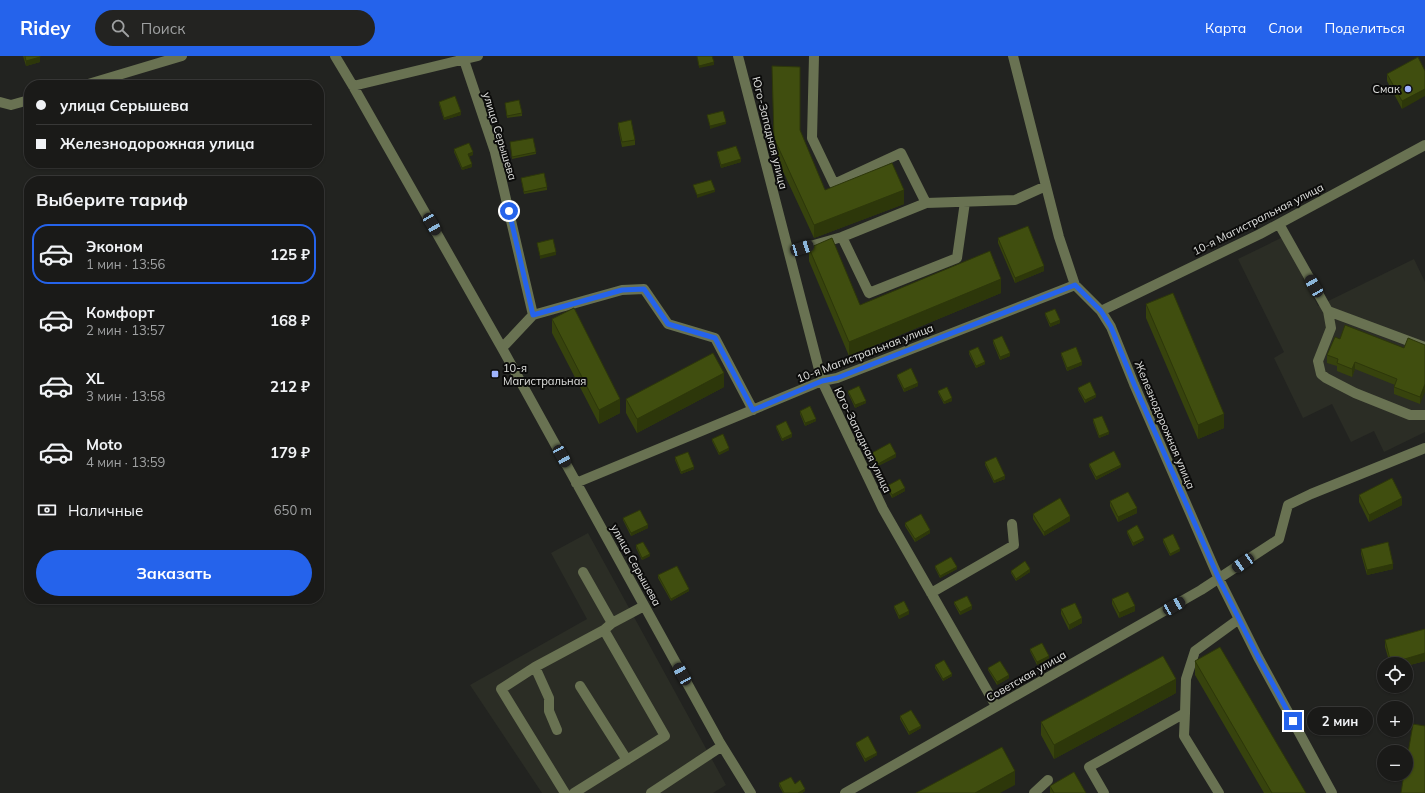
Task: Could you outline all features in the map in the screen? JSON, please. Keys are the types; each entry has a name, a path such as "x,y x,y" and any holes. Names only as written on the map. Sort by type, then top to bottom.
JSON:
{"street":[{"path":"102,80 182,56"},
{"name":"улица Серышева","path":"335,56 502,348 722,746 751,793"},
{"path":"353,86 457,59 478,56"},
{"name":"Юго-Западная улица","path":"738,56 822,381 883,509 996,706"},
{"path":"814,56 812,138 834,184 900,153 926,204"},
{"name":"Железнодорожная улица","path":"1013,56 1059,237 1075,285 1101,311 1111,327 1134,384 1219,579 1258,657 1332,793"},
{"name":"улица Серышева","path":"457,59 495,152 533,315"},
{"path":"0,102 11,105 24,101"},
{"name":"10-я Магистральная улица","path":"1101,311 1279,224 1425,145"},
{"path":"789,252 842,236 926,204 1015,200 1046,186"},
{"path":"842,236 868,293 957,258 965,202"},
{"path":"1279,224 1328,311 1331,328 1318,361 1320,374 1355,394 1410,416 1425,415"},
{"name":"10-я Магистральная улица","path":"576,483 822,381 837,378 1075,285"},
{"path":"502,348 533,315 622,290 644,289 668,324 715,338 753,410"},
{"path":"1328,311 1425,347"},
{"name":"Советская улица","path":"844,793 1219,579 1279,539 1288,506 1311,494 1425,448"},
{"path":"931,593 1014,545 1012,524"},
{"path":"583,572 612,623"},
{"path":"564,793 502,689 535,667 604,630 612,623 644,606"},
{"path":"1220,793 1184,736 1186,679 1195,651 1239,619"},
{"path":"574,793 665,736 604,630"},
{"path":"535,667 549,698 549,711 557,730"},
{"path":"580,686 627,760"},
{"path":"1104,793 1090,767 1185,713"},
{"path":"651,793 722,746"},
{"path":"1034,793 1048,780"}],"shaded area":[{"path":"1283,237 1318,306 1414,259 1425,282 1425,432 1384,452 1374,431 1351,442 1332,404 1303,418 1274,358 1284,352 1238,259"},
{"path":"588,533 726,785 713,793 542,793 470,685 587,619 551,553"}],"building":[{"path":"25,56 40,56 40,57 26,61"},
{"path":"697,56 712,56 714,62 699,66"},
{"name":"Смак","path":"1418,57 1425,71 1425,89 1402,101 1387,74"},
{"path":"772,66 800,67 800,130 825,190 892,163 904,190 814,225 774,138"},
{"path":"455,96 461,112 444,118 439,102"},
{"path":"519,100 522,113 507,116 505,103"},
{"path":"723,111 726,122 710,126 707,115"},
{"path":"631,120 635,140 622,142 618,123"},
{"path":"533,138 536,152 512,157 510,142"},
{"path":"469,143 473,152 468,154 472,164 462,168 454,149"},
{"path":"736,146 741,159 721,165 717,152"},
{"path":"544,173 547,187 524,192 521,178"},
{"path":"711,180 715,190 697,195 693,185"},
{"path":"1028,226 1044,266 1015,278 998,238"},
{"path":"832,238 860,305 990,251 1001,279 849,342 809,248"},
{"path":"553,239 556,252 540,256 537,243"},
{"path":"1173,293 1224,414 1198,425 1146,304"},
{"path":"574,308 620,399 599,410 552,319"},
{"path":"1055,309 1060,320 1050,324 1045,313"},
{"path":"1345,325 1404,348 1408,338 1425,345 1425,384 1420,397 1394,387 1397,379 1355,362 1352,369 1337,363 1338,359 1327,355 1335,337 1340,339"},
{"path":"1002,336 1010,353 1000,357 993,340"},
{"path":"978,347 985,362 976,366 969,351"},
{"path":"1076,347 1082,362 1067,368 1061,353"},
{"path":"713,353 724,373 637,419 626,399"},
{"path":"911,368 918,383 904,389 897,375"},
{"path":"1090,382 1096,395 1085,400 1078,388"},
{"path":"859,386 866,401 855,405 848,391"},
{"path":"947,387 952,398 944,402 938,391"},
{"path":"810,406 816,419 805,423 800,411"},
{"path":"1102,416 1109,432 1099,436 1093,419"},
{"path":"786,421 792,434 782,439 776,426"},
{"path":"723,434 729,448 719,453 712,439"},
{"path":"890,443 896,454 876,465 870,454"},
{"path":"1114,451 1121,465 1096,477 1089,464"},
{"path":"688,452 694,467 681,472 675,457"},
{"path":"996,457 1005,476 994,481 985,462"},
{"path":"1392,478 1402,498 1369,515 1359,495"},
{"path":"900,479 905,488 892,495 887,486"},
{"path":"1128,492 1137,508 1118,517 1110,501"},
{"path":"1060,498 1070,516 1044,532 1033,514"},
{"path":"640,510 648,525 631,533 623,518"},
{"path":"921,514 930,530 915,539 905,523"},
{"path":"1137,525 1144,538 1133,543 1127,531"},
{"path":"1173,534 1180,549 1170,554 1163,539"},
{"path":"643,542 650,554 642,558 636,545"},
{"path":"1388,542 1393,564 1367,570 1361,549"},
{"path":"951,557 957,567 940,576 935,566"},
{"path":"1025,561 1030,569 1016,579 1011,571"},
{"path":"677,566 689,589 671,599 658,575"},
{"path":"1128,592 1135,606 1119,613 1112,599"},
{"path":"967,596 972,606 960,612 954,602"},
{"path":"904,601 909,611 899,616 894,606"},
{"path":"1075,603 1082,618 1069,625 1061,609"},
{"path":"1425,629 1425,653 1411,657 1389,657 1385,640"},
{"path":"1042,643 1049,656 1037,662 1030,649"},
{"path":"1220,647 1306,793 1272,793 1195,661"},
{"path":"1163,656 1176,679 1054,745 1041,722"},
{"path":"944,660 952,674 943,679 935,665"},
{"path":"1000,661 1009,675 997,682 988,668"},
{"path":"911,710 921,726 909,732 900,716"},
{"path":"1413,724 1425,726 1425,793 1401,793 1403,781 1413,781 1413,745 1409,745 1411,737 1413,737"},
{"path":"868,736 877,753 865,759 856,743"},
{"path":"1002,747 1015,771 975,793 916,793"},
{"path":"1074,772 1086,793 1054,793 1050,786"},
{"path":"791,777 795,784 800,780 805,789 798,793 784,793 779,783"}],"place":[{"name":"Смак","path":"1408,89"},
{"name":"10-я Магистральная","path":"495,374"}],"route":[{"path":"509,211 533,315 589,298 622,290 644,289 668,324 715,338 753,410 822,381 837,378 1075,285 1101,311 1111,327 1134,384 1219,579 1258,657 1293,721"}]}
